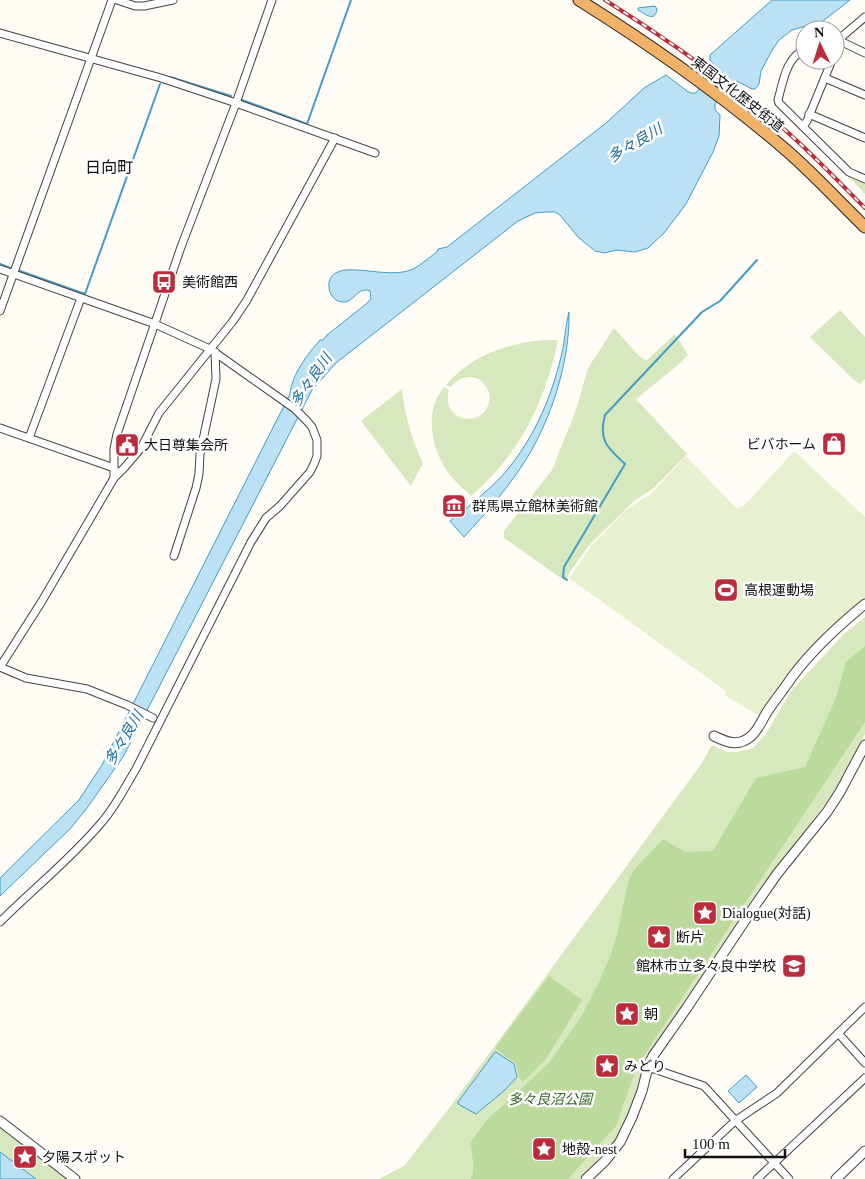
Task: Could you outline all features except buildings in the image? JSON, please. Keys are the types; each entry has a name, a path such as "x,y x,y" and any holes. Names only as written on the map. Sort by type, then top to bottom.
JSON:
{"highway":[{"name":"東国文化歴史街道","path":"579,0 701,82 723,99 788,151 865,227"}],"street":[{"path":"0,311 112,0"},
{"path":"117,0 135,6 144,6 173,0"},
{"path":"114,478 114,449 117,434 188,230 236,103 272,0"},
{"path":"845,34 865,17"},
{"path":"0,33 161,78 375,152"},
{"path":"845,44 865,52"},
{"path":"795,57 786,72 778,100 779,103 849,172 865,179"},
{"path":"802,126 807,121 828,70"},
{"path":"825,78 865,95"},
{"path":"809,114 865,138"},
{"path":"153,718 87,689 26,678 0,667 42,601 114,478 140,448 159,413 213,350 247,300 334,138"},
{"path":"0,268 155,324 213,350 295,409 312,427 317,440 317,456 310,472 280,506 266,518 251,542 136,769 119,798 104,820 71,857 0,922"},
{"path":"29,438 81,298"},
{"path":"174,556 199,474 200,454 216,379 213,350"},
{"path":"0,428 114,468"},
{"path":"714,736 730,743 738,743 750,738 804,661 837,627 865,604"},
{"path":"586,1179 620,1142 632,1117 642,1091 648,1067 654,1056 754,907 782,868 827,812 840,792 865,744"},
{"path":"673,1179 735,1121 777,1093 865,1008"},
{"path":"838,1033 865,1063"},
{"path":"648,1067 704,1086 789,1179"},
{"path":"757,1179 865,1078"},
{"path":"0,1122 75,1179"},
{"path":"836,1179 865,1151"}],"green space":[{"path":"848,176 865,182 865,194"},
{"path":"840,310 865,337 865,379 860,384 810,337"},
{"path":"614,328 638,355 646,361 675,334 688,355 636,399 687,454 654,488 634,501 590,544 565,581 504,538 504,531 552,470 576,410 588,368"},
{"path":"558,340 553,363 538,406 517,445 488,480 471,496 449,474 437,451 432,429 432,418 438,397 444,387 449,390 448,401 456,415 471,419 479,416 485,411 490,400 490,395 484,384 476,378 467,377 458,380 451,387 446,385 467,366 491,352 517,344"},
{"path":"402,389 409,427 423,463 411,486 361,421"},
{"name":"高根運動場","path":"794,451 865,517 865,598 834,625 790,672 761,717 726,696 726,691 569,578 591,546 625,511 650,495 686,456 736,508 744,506"},
{"name":"多々良沼公園","path":"865,617 865,734 833,794 759,890 656,1043 644,1063 627,1121 619,1136 601,1157 579,1179 379,1179 404,1166 447,1111 702,763 712,745 727,752 737,752 753,748 766,734 791,691 844,634"},
{"path":"865,646 865,722 637,1066 616,1126 568,1179 471,1179 473,1157 470,1143 486,1121 549,1063 581,1017 612,951 628,883 634,870 663,839 685,852 713,851 756,778 805,767 836,698 846,662"},
{"path":"549,976 582,1000 546,1059 523,1082 520,1079 516,1064 495,1048"},
{"path":"0,1127 69,1179 0,1179"}],"water":[{"name":"多々良川","path":"772,0 850,0 824,20 795,20 795,29 779,40 771,52 761,71 759,84 755,89 737,81 732,83 715,104 715,110 720,115 719,136 713,152 686,204 664,233 648,248 635,252 616,250 605,253 595,251 578,237 560,215 555,212 535,213 518,221 336,363 312,390 123,757 70,829 0,896 0,878 79,800 102,765 290,394 294,379 301,365 320,340 323,340 371,299 370,291 365,290 347,302 336,300 329,289 329,282 332,276 345,270 396,273 412,270 437,252 438,249 447,247 606,123 644,88 666,75 687,91 696,93 713,70 714,64 710,60 710,55"},
{"path":"655,6 657,9 656,13 652,17 638,10 638,8"},
{"path":"569,312 569,330 563,368 552,406 544,425 527,458 513,479 464,537 450,521 499,479 521,452 530,437 545,406 556,374"},
{"path":"495,1052 514,1064 517,1077 505,1090 476,1114 458,1104 458,1102"},
{"path":"746,1075 757,1087 739,1103 728,1091"},
{"path":"0,1152 36,1179 0,1179"}],"pier":[{"path":"711,69 733,85 729,91 707,75"}],"waterway":[{"path":"242,100 307,124 351,0"},
{"path":"170,77 231,96"},
{"path":"20,271 85,294 160,84"},
{"path":"567,580 563,577 564,567 625,464 606,443 603,431 605,415 702,312 720,301 757,260"},
{"path":"0,264 10,268"}],"railway":[{"path":"605,0 681,50 754,104 825,167 865,208"}],"place":[{"name":"美術館西","path":"164,282"},
{"name":"ビバホーム","path":"834,444"},
{"name":"大日尊集会所","path":"127,445"},
{"name":"群馬県立館林美術館","path":"454,506"},
{"name":"高根運動場","path":"726,590"},
{"name":"Dialogue(対話)","path":"705,913"},
{"name":"断片","path":"659,937"},
{"name":"館林市立多々良中学校","path":"794,966"},
{"name":"朝","path":"627,1014"},
{"name":"みどり","path":"607,1066"},
{"name":"地殻-nest","path":"544,1149"},
{"name":"夕陽スポット","path":"25,1157"}],"district":[{"name":"日向町","path":"109,167"}]}
